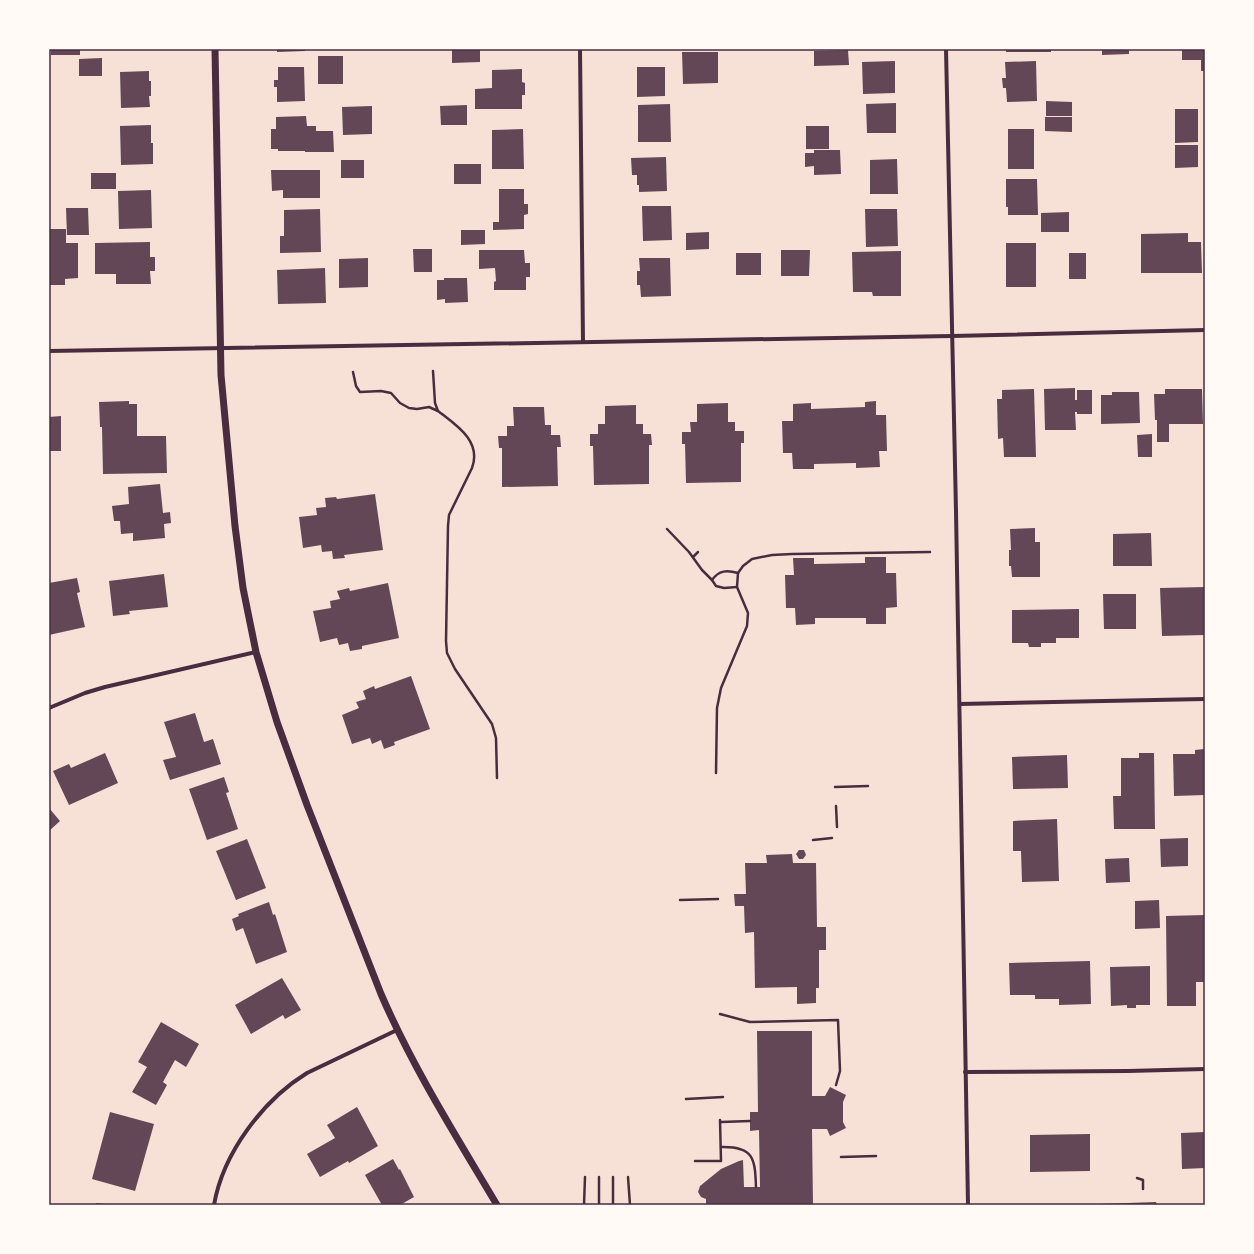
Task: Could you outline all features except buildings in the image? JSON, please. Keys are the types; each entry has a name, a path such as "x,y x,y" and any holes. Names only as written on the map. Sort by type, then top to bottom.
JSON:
{"street":[{"path":"215,49 221,375 235,526 243,588 256,652 277,722 378,987 397,1030 429,1090 497,1205"},
{"path":"580,49 583,342"},
{"path":"946,49 960,704 968,1205"},
{"path":"49,350 952,336 1205,330"},
{"path":"49,708 84,693 106,687 256,652"},
{"path":"960,704 1205,699"},
{"path":"214,1205 224,1172 241,1139 260,1114 280,1092 307,1073 397,1030"},
{"path":"966,1072 1205,1069"}],"path":[{"path":"433,371 435,403 438,410"},
{"path":"354,372 356,386 360,392 391,393 400,403 409,408 417,409 429,407 438,410 467,436 472,443 474,462 449,515 446,641 447,653 492,724 496,738 497,778"},
{"path":"667,529 716,586 724,588 737,586"},
{"path":"693,558 698,552"},
{"path":"716,773 717,708 721,688 747,626 748,613 737,586 738,573 743,566 752,559 792,554 930,552"},
{"path":"712,580 715,576 727,570 738,573"},
{"path":"835,787 868,786"},
{"path":"836,806 837,827"},
{"path":"813,840 832,838"},
{"path":"680,900 718,899"},
{"path":"720,1014 750,1022 838,1020 840,1071 836,1085"},
{"path":"686,1099 722,1097"},
{"path":"695,1161 721,1161 720,1121 750,1122"},
{"path":"721,1147 740,1148 747,1152 753,1160 755,1167 756,1187"},
{"path":"841,1157 876,1156"},
{"path":"628,1176 630,1205"},
{"path":"584,1205 585,1177"},
{"path":"599,1177 599,1205"},
{"path":"613,1177 613,1205"},
{"path":"1137,1178 1143,1180 1143,1189"}]}
